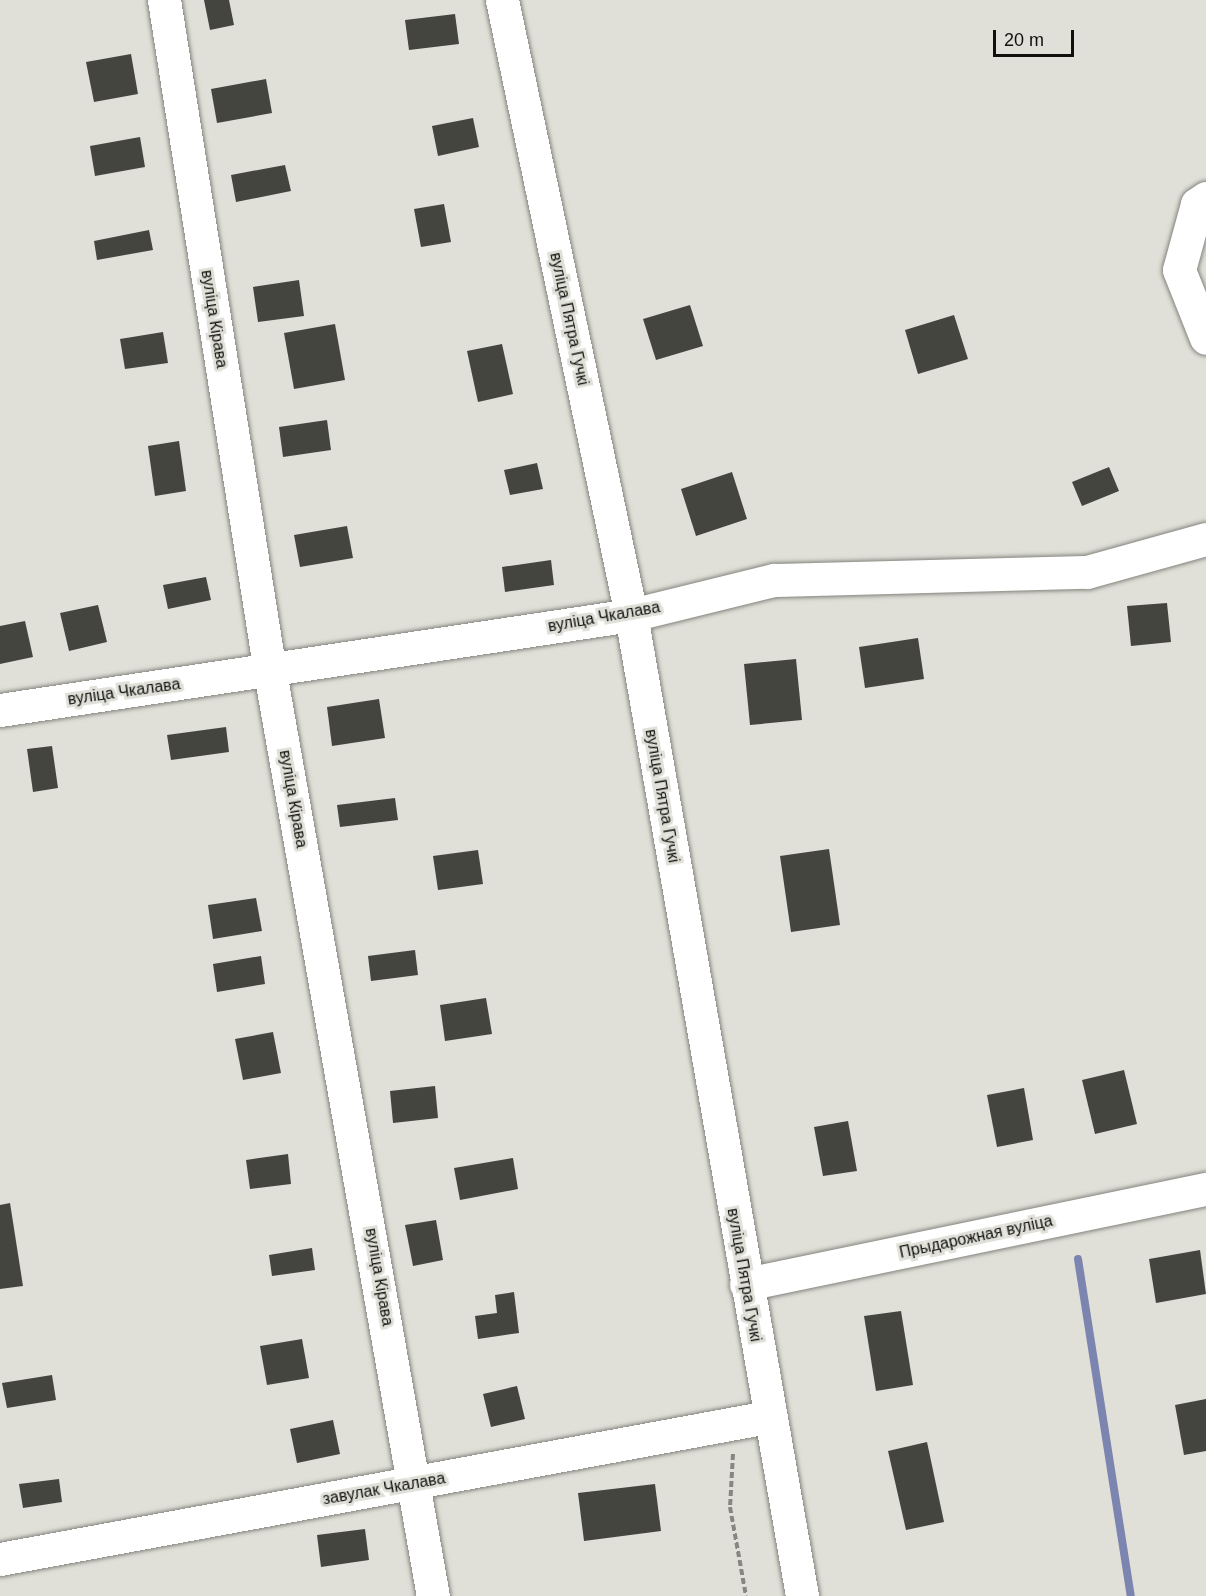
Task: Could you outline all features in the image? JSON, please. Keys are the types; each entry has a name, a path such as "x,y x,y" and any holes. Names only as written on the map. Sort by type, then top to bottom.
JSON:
{"street":[{"name":"вуліца Кірава","path":"164,0 270,672 416,1484 433,1596"},
{"name":"вуліца Пятра Гучкі","path":"502,0 631,615 768,1417 802,1596"},
{"path":"1201,201 1179,270 1206,338"},
{"name":"вуліца Чкалава","path":"0,710 270,672 631,615 774,580 1087,572 1206,539"},
{"name":"Прыдарожная вуліца","path":"746,1284 1206,1189"},
{"name":"завулак Чкалава","path":"0,1559 416,1484 768,1417"}],"path":[{"path":"735,1423 730,1507 746,1596"}],"building":[{"path":"204,0 229,0 234,25 210,30"},
{"path":"455,14 459,44 409,50 405,20"},
{"path":"131,54 138,94 94,102 86,62"},
{"path":"266,79 272,113 217,123 211,89"},
{"path":"473,118 479,147 438,156 432,126"},
{"path":"140,137 145,167 95,176 90,146"},
{"path":"285,165 291,191 236,202 231,175"},
{"path":"444,204 451,242 421,247 414,209"},
{"path":"149,230 153,250 97,260 94,241"},
{"path":"299,280 304,316 258,322 253,287"},
{"path":"690,305 703,346 656,360 643,319"},
{"path":"954,315 968,359 918,374 905,330"},
{"path":"335,324 345,380 294,389 284,333"},
{"path":"163,332 168,363 125,369 120,339"},
{"path":"502,344 513,394 478,402 467,351"},
{"path":"327,420 331,450 283,457 279,427"},
{"path":"179,441 186,491 155,496 148,446"},
{"path":"537,463 543,489 510,495 504,470"},
{"path":"1109,467 1119,491 1082,506 1072,482"},
{"path":"732,472 747,519 696,536 681,489"},
{"path":"347,526 353,558 300,567 294,535"},
{"path":"551,560 554,585 505,592 502,567"},
{"path":"206,577 211,600 168,609 163,585"},
{"path":"1167,603 1171,642 1131,646 1127,606"},
{"path":"98,605 107,642 69,651 60,613"},
{"path":"25,621 33,657 0,664 0,626"},
{"path":"918,638 924,679 865,688 859,647"},
{"path":"796,659 802,720 750,725 744,664"},
{"path":"379,699 385,738 332,746 327,707"},
{"path":"226,727 229,752 171,760 167,735"},
{"path":"52,746 58,788 33,792 27,749"},
{"path":"395,798 398,820 340,827 337,805"},
{"path":"829,849 840,925 791,932 780,856"},
{"path":"478,850 483,884 438,890 433,856"},
{"path":"256,898 262,931 213,939 208,905"},
{"path":"415,950 418,975 371,981 368,956"},
{"path":"261,956 265,984 217,992 213,964"},
{"path":"486,998 492,1034 445,1041 440,1005"},
{"path":"273,1032 281,1073 243,1080 235,1039"},
{"path":"1124,1070 1137,1124 1095,1134 1082,1080"},
{"path":"435,1086 438,1118 393,1123 390,1091"},
{"path":"1024,1088 1033,1140 997,1147 987,1095"},
{"path":"848,1121 857,1171 823,1176 814,1127"},
{"path":"288,1154 291,1184 250,1189 246,1160"},
{"path":"513,1158 518,1189 460,1200 454,1168"},
{"path":"10,1203 23,1286 0,1289 0,1205"},
{"path":"436,1220 443,1260 413,1266 405,1225"},
{"path":"312,1248 315,1270 272,1276 269,1255"},
{"path":"1200,1250 1206,1294 1156,1303 1149,1259"},
{"path":"514,1292 519,1333 478,1339 475,1316 497,1313 495,1295"},
{"path":"901,1311 913,1385 876,1391 864,1316"},
{"path":"302,1339 309,1378 267,1385 260,1346"},
{"path":"52,1375 56,1400 7,1408 2,1383"},
{"path":"517,1386 525,1419 491,1427 483,1394"},
{"path":"1206,1399 1206,1451 1184,1455 1175,1405"},
{"path":"333,1420 340,1454 297,1463 290,1429"},
{"path":"927,1442 944,1522 906,1530 888,1451"},
{"path":"59,1479 62,1502 23,1508 19,1484"},
{"path":"655,1484 661,1531 584,1541 578,1493"},
{"path":"365,1529 369,1560 321,1567 317,1535"}],"waterway":[{"path":"1078,1259 1131,1596"}]}
